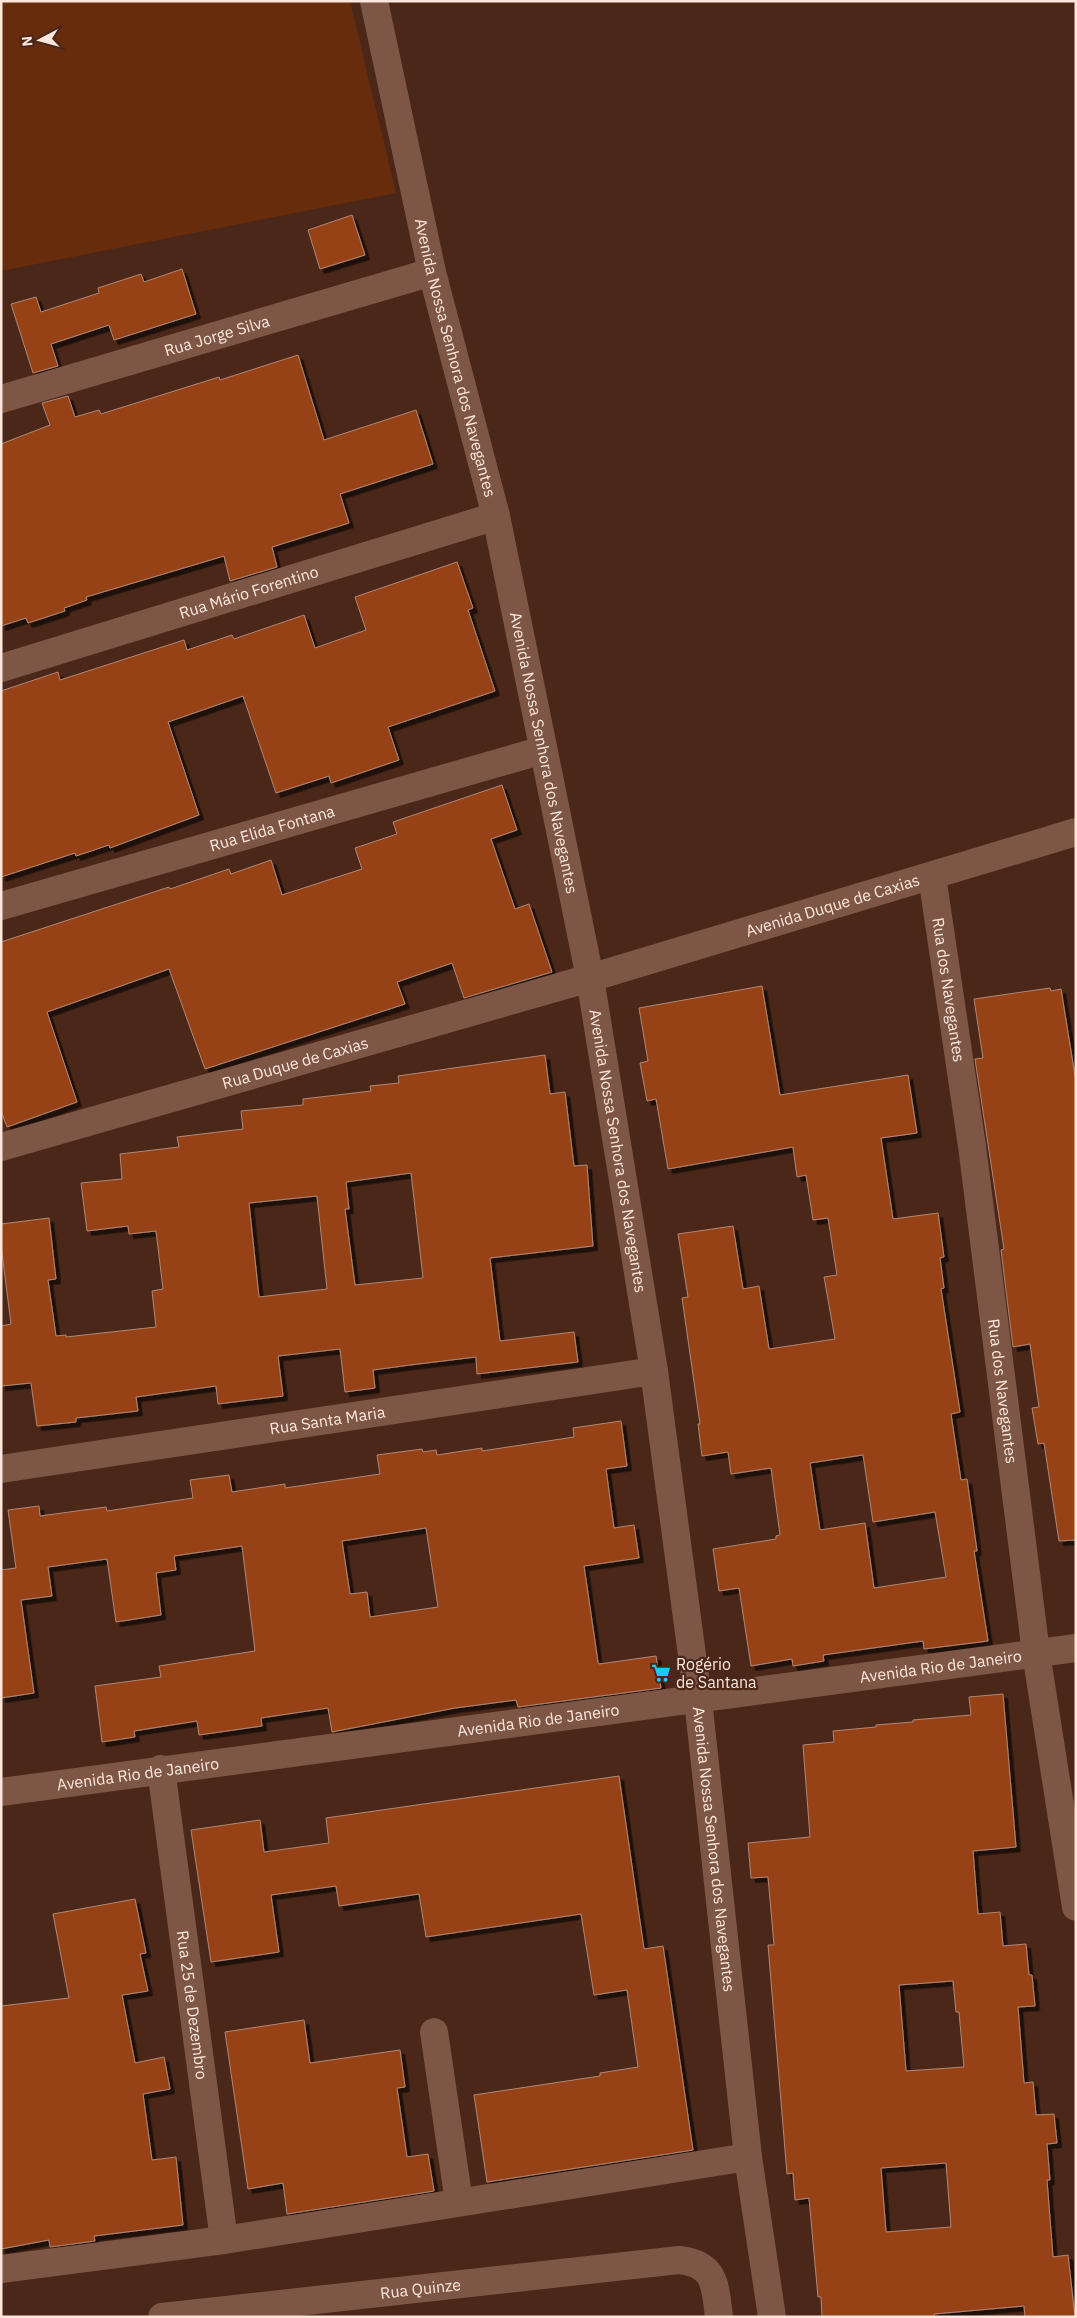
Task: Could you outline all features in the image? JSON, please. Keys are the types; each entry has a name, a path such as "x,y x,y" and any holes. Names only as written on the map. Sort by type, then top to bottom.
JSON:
{"street":[{"name":"Avenida Nossa Senhora dos Navegantes","path":"374,1 432,272 496,516 590,978 654,1371 698,1700 748,2157 772,2317"},
{"name":"Rua Jorge Silva","path":"1,399 432,272"},
{"name":"Rua Mário Forentino","path":"1,668 496,516"},
{"name":"Rua Elida Fontana","path":"1,906 543,750"},
{"name":"Avenida Duque de Caxias","path":"590,978 1076,832"},
{"name":"Rua dos Navegantes","path":"932,876 972,1146 1036,1653 1076,1907"},
{"name":"Rua Duque de Caxias","path":"1,1147 590,978"},
{"name":"Rua Santa Maria","path":"1,1469 654,1371"},
{"name":"Avenida Rio de Janeiro","path":"1,1792 161,1769 698,1700 1076,1648"},
{"name":"Rua 25 de Dezembro","path":"161,1769 224,2240"},
{"path":"434,2032 459,2202"},
{"path":"1,2269 224,2240 748,2157"},
{"name":"Rua Quinze","path":"162,2317 679,2260 693,2262 705,2268 716,2290 719,2317"}],"shaded area":[{"path":"1,1 350,1 396,193 1,271"}],"building":[{"path":"352,215 365,255 320,269 308,230"},
{"path":"182,269 196,314 114,340 109,325 51,344 58,366 33,373 11,304 36,297 41,312 99,293 98,288 141,274 144,282"},
{"path":"298,355 324,440 416,410 433,464 340,494 349,523 272,547 277,567 230,581 224,556 86,597 87,600 64,608 65,611 28,623 26,618 1,626 1,444 50,425 42,403 68,396 75,417 99,410 101,414 219,377 220,380"},
{"path":"457,562 473,608 468,610 495,691 388,727 399,760 331,783 329,776 276,793 243,696 168,722 199,815 110,848 109,845 76,856 75,853 1,877 1,691 58,672 60,680 184,640 187,650 232,635 234,639 304,615 315,648 366,630 355,597"},
{"path":"502,785 517,830 491,839 515,909 529,904 552,972 464,998 452,963 397,982 405,1004 205,1069 169,969 47,1012 77,1102 7,1127 1,1111 1,942 169,887 170,889 229,869 231,874 271,860 282,895 362,869 355,848 397,834 393,822"},
{"path":"762,986 780,1095 908,1075 917,1133 881,1138 893,1219 938,1213 944,1257 940,1258 944,1288 941,1289 960,1412 951,1414 961,1480 967,1479 977,1551 974,1551 988,1641 924,1649 923,1641 823,1655 824,1661 793,1666 792,1659 751,1666 739,1588 719,1591 713,1549 776,1539 776,1536 780,1535 771,1468 731,1474 728,1452 702,1456 698,1424 700,1424 682,1298 688,1297 678,1234 733,1226 743,1289 759,1286 769,1349 835,1339 824,1277 837,1275 828,1218 813,1220 806,1175 797,1177 793,1147 668,1169 656,1099 647,1101 640,1063 648,1061 639,1008","holes":["863,1455 873,1522 935,1512 946,1577 874,1588 865,1523 820,1530 810,1463"]},
{"path":"1050,988 1051,991 1061,989 1076,1082 1076,1540 1059,1541 1044,1443 1038,1444 1032,1408 1039,1407 1030,1344 1013,1347 1001,1250 1004,1249 975,1059 983,1058 974,999"},
{"path":"545,1055 550,1094 565,1092 574,1166 587,1165 593,1246 490,1258 500,1341 574,1332 578,1362 477,1374 476,1357 410,1365 373,1370 375,1388 345,1392 340,1349 278,1356 283,1396 218,1404 216,1386 136,1397 138,1411 76,1418 76,1422 37,1426 31,1383 1,1386 1,1326 11,1324 1,1245 1,1224 49,1218 56,1279 48,1280 56,1336 66,1335 66,1337 156,1327 152,1291 163,1289 156,1231 129,1234 128,1226 87,1231 81,1183 122,1179 120,1154 179,1147 177,1137 243,1129 241,1111 303,1105 303,1099 371,1091 370,1086 399,1083 398,1076","holes":["411,1173 423,1278 355,1285 345,1209 349,1209 346,1182","317,1196 327,1289 259,1297 249,1203"]},
{"path":"621,1421 627,1466 606,1469 614,1528 634,1525 639,1558 584,1566 598,1662 599,1664 656,1656 661,1688 518,1707 516,1700 455,1708 332,1732 328,1708 261,1718 262,1726 199,1735 197,1721 134,1731 135,1737 102,1742 95,1686 161,1677 159,1666 255,1651 242,1546 174,1556 176,1570 156,1573 161,1615 116,1622 107,1559 48,1567 52,1596 21,1600 34,1693 1,1698 1,1570 16,1568 8,1510 39,1506 40,1516 106,1507 107,1511 193,1498 190,1480 229,1475 232,1492 285,1484 285,1488 380,1474 377,1455 422,1449 423,1452 436,1450 437,1455 482,1448 482,1451 574,1437 573,1428","holes":["426,1528 438,1607 370,1617 367,1592 350,1594 342,1541"]},
{"path":"1003,1694 1016,1847 973,1851 978,1914 1000,1912 1003,1946 1026,1944 1035,2006 1018,2007 1024,2083 1033,2082 1036,2115 1054,2114 1057,2143 1047,2144 1050,2180 1047,2180 1053,2257 1068,2255 1075,2317 1025,2317 1024,2306 934,2314 934,2317 822,2317 821,2297 818,2297 809,2198 795,2200 793,2173 787,2174 768,1945 774,1945 768,1877 751,1878 748,1843 810,1837 803,1745 834,1742 833,1731 913,1722 913,1720 971,1715 969,1697","holes":["953,1981 956,2012 959,2012 964,2067 906,2071 899,1985","946,2163 951,2227 886,2232 881,2168"]},
{"path":"619,1776 644,1949 663,1946 693,2150 487,2182 474,2095 600,2076 600,2073 638,2067 627,1990 594,1995 581,1914 426,1937 419,1894 339,1906 336,1886 271,1895 279,1952 211,1962 191,1830 260,1820 264,1852 329,1843 326,1818"},
{"path":"135,1899 146,1953 140,1954 148,1991 122,1995 135,2063 164,2057 170,2089 143,2094 152,2160 176,2157 183,2225 94,2236 95,2241 50,2247 49,2240 1,2249 1,2006 69,1998 53,1914"},
{"path":"304,2020 310,2063 400,2050 405,2087 397,2088 407,2157 428,2154 434,2191 287,2214 283,2183 248,2189 225,2032"}],"place":[{"name":"Rogério de Santana","path":"661,1673"}]}
